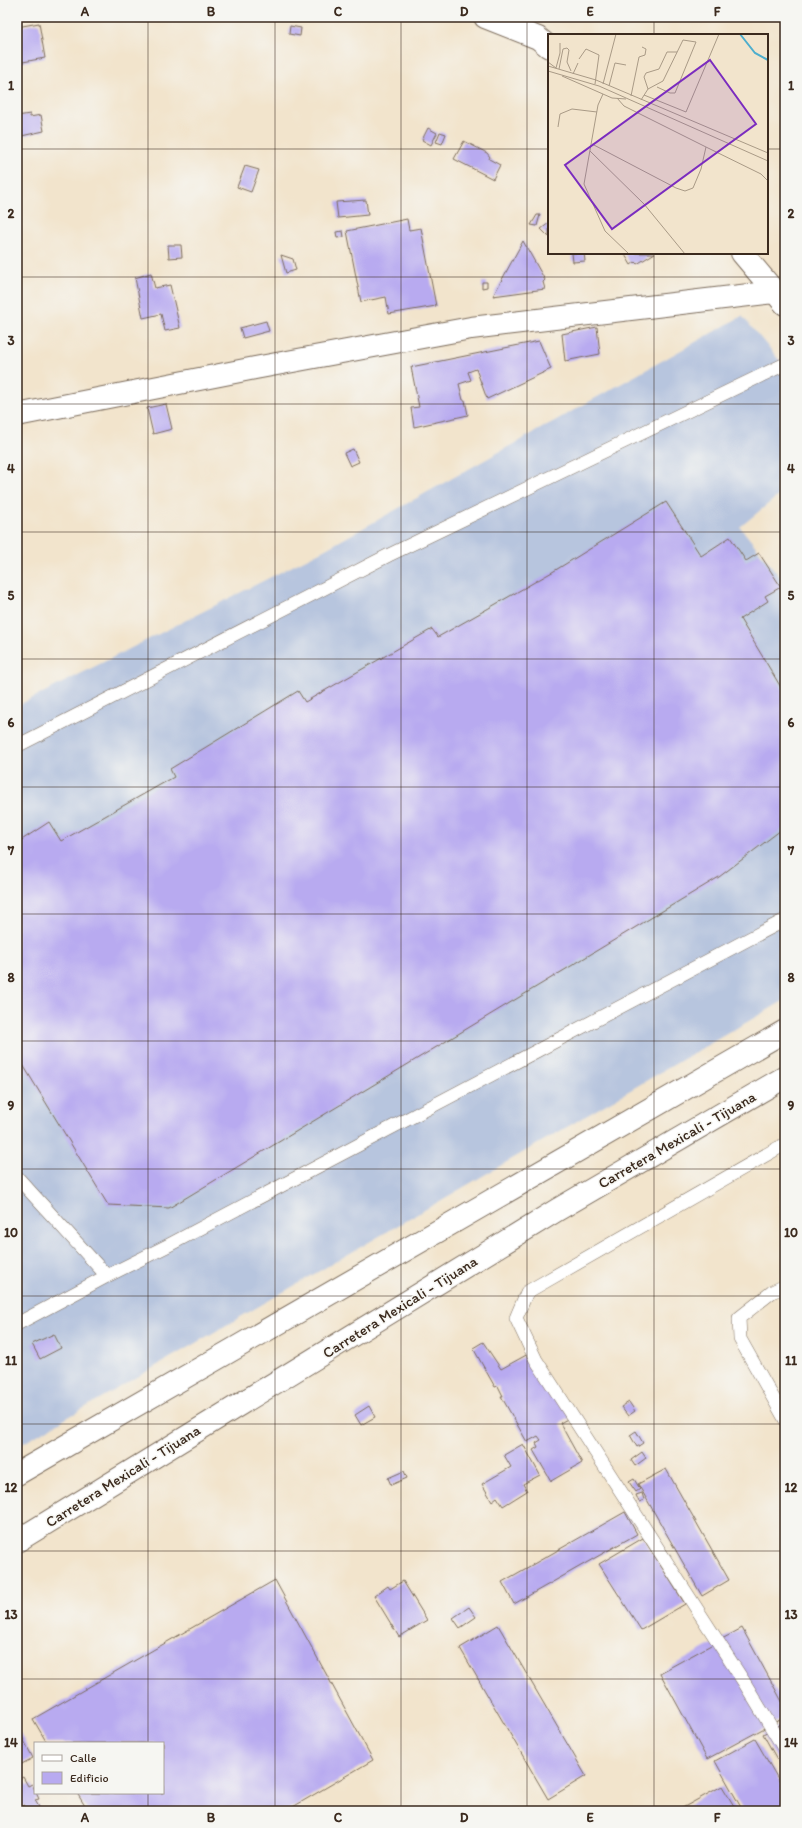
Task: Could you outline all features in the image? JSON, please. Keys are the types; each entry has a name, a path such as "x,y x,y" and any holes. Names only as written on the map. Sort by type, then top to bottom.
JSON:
{"main road":[{"path":"485,17 538,38 548,45"},
{"path":"743,254 780,298"},
{"path":"17,414 471,328 780,298"},
{"path":"17,1474 785,1031"},
{"name":"Carretera Mexicali - Tijuana","path":"17,1541 557,1210 785,1077"}],"lane":[{"path":"17,746 389,556 785,364"},
{"path":"17,1324 107,1276 174,1243 785,920"},
{"path":"785,1144 527,1292 516,1318 536,1360 740,1675 785,1750"},
{"path":"17,1177 107,1276"},
{"path":"785,1286 772,1292 739,1318 740,1339 785,1419"}],"shaded area":[{"path":"742,316 785,367 785,490 740,527 785,583 785,1000 17,1447 17,706 324,550"}],"building":[{"path":"39,23 45,58 17,63 17,27"},
{"path":"290,26 301,28 300,36 289,34"},
{"path":"30,114 30,117 41,115 44,131 17,137 17,116"},
{"path":"428,128 437,133 431,145 422,140"},
{"path":"440,132 446,134 442,144 436,142"},
{"path":"464,141 487,153 490,157 489,159 500,165 493,179 454,159"},
{"path":"245,166 259,170 251,192 237,187"},
{"path":"366,200 368,215 338,218 336,202"},
{"path":"537,215 540,215 537,226 531,225"},
{"path":"407,219 409,230 421,228 436,306 389,314 386,297 361,302 347,231"},
{"path":"548,224 548,236 541,229"},
{"path":"343,231 344,237 337,238 336,232"},
{"path":"523,241 545,280 543,282 545,289 493,296"},
{"path":"168,245 181,245 182,257 169,258"},
{"path":"572,254 584,254 585,261 573,262"},
{"path":"625,254 653,254 637,264 635,262 631,265"},
{"path":"281,255 293,259 296,270 286,273"},
{"path":"151,273 155,288 170,285 180,328 165,331 161,314 143,318 135,278"},
{"path":"482,282 487,282 487,287 482,288"},
{"path":"266,321 269,331 243,338 240,328"},
{"path":"597,327 600,354 565,361 562,334"},
{"path":"539,341 551,369 487,399 476,369 468,372 471,380 459,384 463,400 465,400 468,415 414,427 411,408 419,407 411,367"},
{"path":"166,404 172,429 153,434 147,408"},
{"path":"353,449 359,462 350,466 344,453"},
{"path":"666,502 701,556 730,537 746,561 759,553 781,587 765,596 768,601 740,619 785,694 785,827 719,877 169,1208 108,1205 17,1055 17,843 49,822 61,841 174,777 170,769 298,691 305,702 432,629 438,637 554,571"},
{"path":"54,1334 61,1348 40,1359 32,1344"},
{"path":"483,1342 501,1369 530,1353 573,1416 560,1423 582,1463 551,1481 533,1450 538,1447 536,1443 541,1440 538,1436 527,1442 501,1396 503,1396 498,1386 495,1387 473,1348"},
{"path":"629,1402 635,1411 628,1416 621,1407"},
{"path":"369,1406 375,1417 361,1425 355,1415"},
{"path":"636,1431 643,1443 637,1447 630,1435"},
{"path":"523,1444 540,1475 523,1484 527,1491 503,1506 497,1497 492,1501 482,1484 511,1467 504,1455"},
{"path":"642,1452 646,1458 635,1466 631,1460"},
{"path":"666,1469 729,1580 702,1596 638,1484"},
{"path":"404,1471 407,1478 391,1485 388,1478"},
{"path":"634,1479 640,1489 636,1492 629,1482"},
{"path":"642,1493 644,1500 639,1502 636,1495"},
{"path":"625,1512 637,1534 514,1604 502,1582"},
{"path":"643,1538 685,1604 641,1630 599,1564"},
{"path":"275,1580 373,1760 286,1811 88,1811 78,1794 164,1794 164,1742 46,1742 33,1719"},
{"path":"403,1581 427,1620 399,1637 374,1596 388,1586 390,1589"},
{"path":"469,1607 476,1617 460,1628 453,1618"},
{"path":"498,1625 586,1776 548,1799 460,1648"},
{"path":"742,1628 785,1707 785,1717 707,1759 660,1673"},
{"path":"785,1722 785,1774 763,1734"},
{"path":"20,1733 33,1758 18,1766 17,1734"},
{"path":"755,1739 785,1791 785,1811 743,1811 715,1761"},
{"path":"23,1777 28,1786 32,1784 34,1794 37,1794 39,1799 35,1800 40,1809 37,1811 27,1811 24,1805 19,1807 17,1803 17,1780"},
{"path":"722,1786 737,1811 677,1811"}]}
